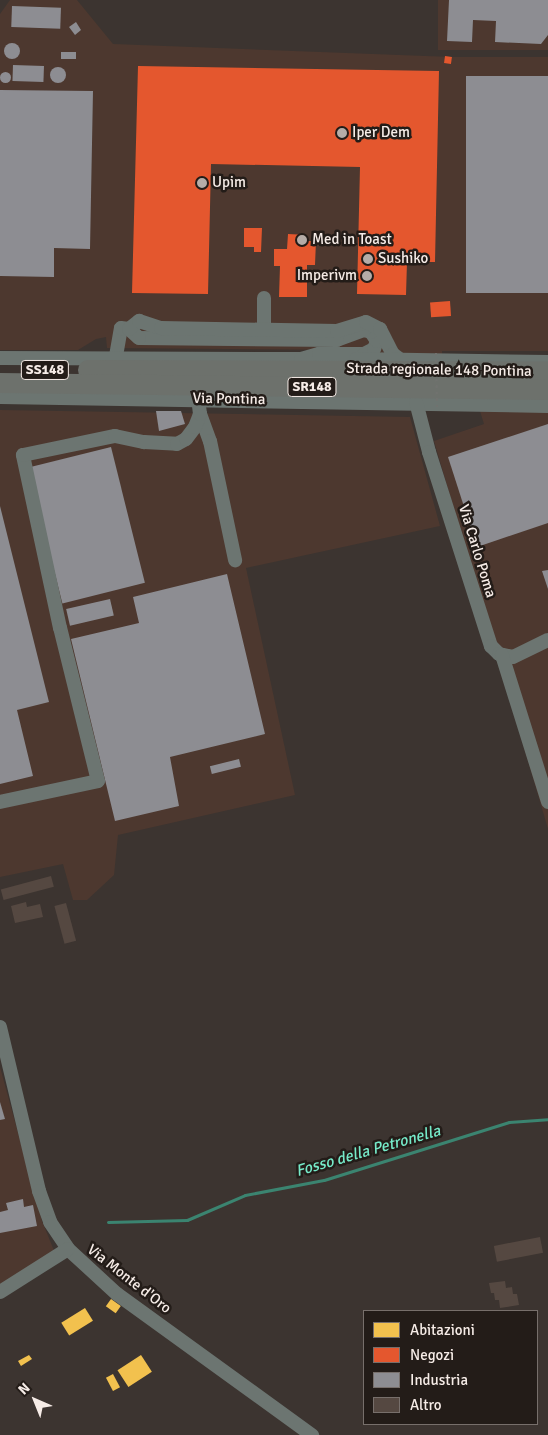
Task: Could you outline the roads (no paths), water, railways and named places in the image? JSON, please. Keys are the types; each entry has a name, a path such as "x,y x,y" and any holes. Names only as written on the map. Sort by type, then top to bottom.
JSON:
{"highway":[{"name":"SS148","path":"0,370 84,377"},
{"name":"Strada regionale 148 Pontina","path":"84,377 548,372"},
{"name":"SS148","path":"0,383 84,377"},
{"name":"Strada regionale 148 Pontina","path":"84,377 548,390"}],"street":[{"path":"264,298 264,330"},
{"path":"116,356 125,329 140,321 161,328 337,331 366,322 380,329 394,354 401,360"},
{"path":"125,329 139,338 337,340 364,330 371,332 377,341 374,349 364,354 319,354 300,359"},
{"path":"0,358 116,356 548,362"},
{"name":"Via Pontina","path":"0,397 198,398 548,406"},
{"path":"198,398 200,414 210,441 235,560"},
{"name":"Via Carlo Poma","path":"416,402 429,452 488,640 502,655"},
{"path":"0,802 98,781 60,628 23,454 115,436 144,442 177,444 193,431 200,414"},
{"path":"548,640 521,654 502,655 548,802"},
{"name":"Via Monte d'Oro","path":"0,1027 39,1191 50,1222 68,1249 117,1294 312,1435"},
{"path":"0,1292 68,1249"}],"waterway":[{"name":"Fosso della Petronella","path":"108,1222 187,1220 245,1195 324,1180 509,1122 548,1119"}],"place":[{"name":"Iper Dem","path":"342,133"},
{"name":"Upim","path":"202,183"},
{"name":"Med in Toast","path":"302,240"},
{"name":"Sushiko","path":"368,259"},
{"name":"Imperivm","path":"367,276"}]}
